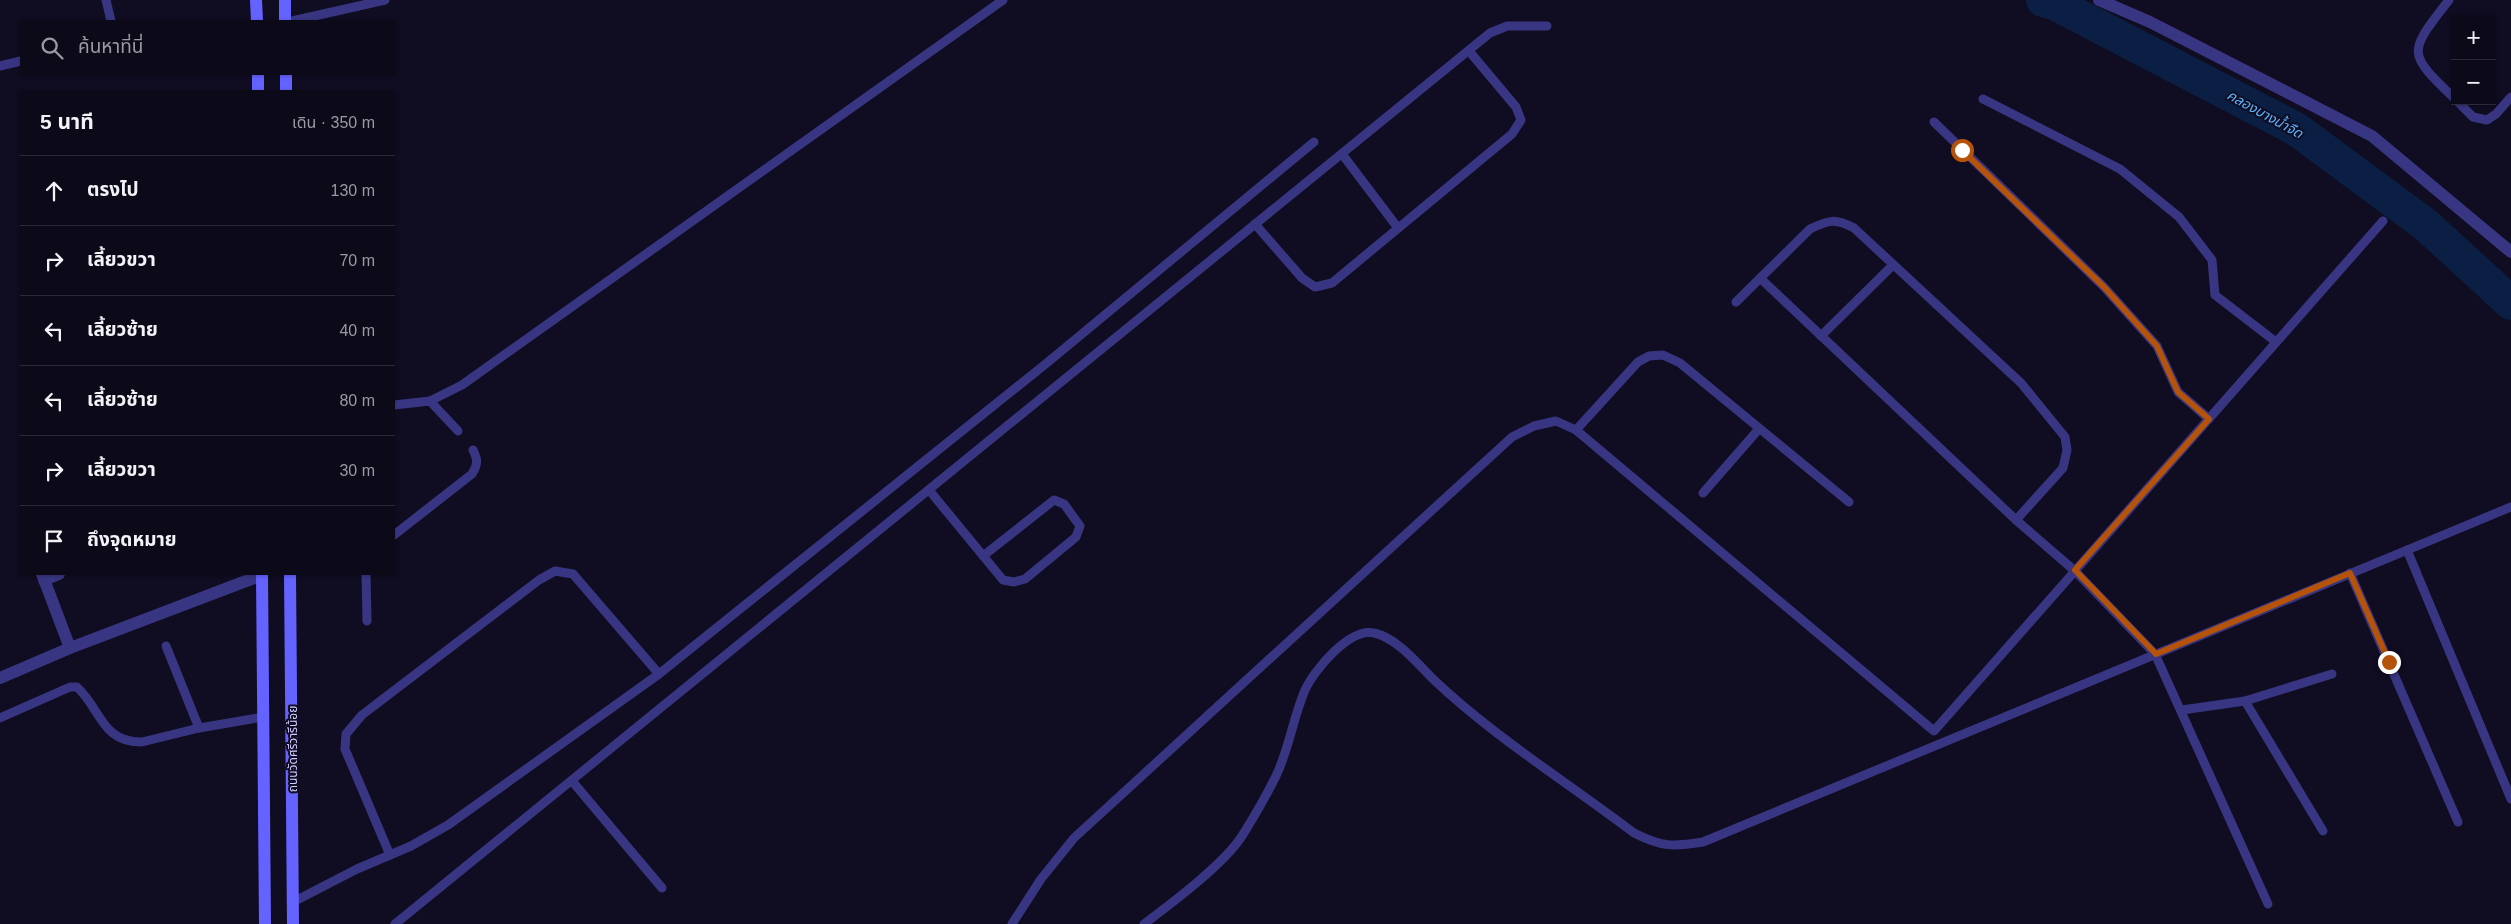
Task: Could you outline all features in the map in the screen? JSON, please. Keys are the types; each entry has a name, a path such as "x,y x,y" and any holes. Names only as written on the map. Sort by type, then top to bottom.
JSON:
{"main road":[{"path":"256,0 257,20"},
{"path":"285,0 285,20"},
{"path":"258,75 258,90"},
{"path":"286,75 286,90"},
{"path":"262,575 265,924"},
{"name":"ถนนวัดศรีวารีน้อย","path":"290,575 293,924"}],"street":[{"path":"2098,0 2150,22 2372,136 2511,252"},
{"path":"0,678 70,648 259,575"},
{"path":"43,577 70,648"}],"lane":[{"path":"106,0 111,20"},
{"path":"296,20 356,3 385,0"},
{"path":"395,405 430,401 462,385 1003,0"},
{"path":"2449,0 2419,40 2418,57 2424,70 2451,95"},
{"path":"395,924 1490,33 1507,26 1547,26"},
{"path":"1255,224 1302,278 1316,287 1332,283 1512,134 1521,120 1516,107 1469,51"},
{"path":"0,66 20,62"},
{"path":"2461,105 2474,117 2483,120 2496,114 2511,97"},
{"path":"1983,100 2120,169 2164,205 2179,218 2212,260 2216,295 2276,342"},
{"path":"1934,122 2110,294 2157,346 2178,392 2209,419"},
{"path":"293,902 448,825 659,674 1048,362 1314,142"},
{"path":"1342,154 1398,228"},
{"path":"1736,302 1810,228 1826,222 1840,221 1854,228 2021,383 2065,437 2068,450 2063,468 2016,520"},
{"path":"1934,731 2384,221"},
{"path":"1821,336 1893,265"},
{"path":"1760,278 2016,520 2075,570 2156,654 2268,904"},
{"path":"1576,430 1638,362 1649,356 1662,355 1698,376 1758,430 1849,502"},
{"path":"430,401 458,431"},
{"path":"1012,924 1041,879 1074,838 1512,437 1534,426 1556,421 1576,430 1934,731 1938,745"},
{"path":"1703,493 1758,430"},
{"path":"395,534 472,474 477,465 477,458 473,450"},
{"path":"929,490 983,556 1003,580 1014,582 1025,579 1076,537 1080,526 1064,504 1054,500 983,556"},
{"path":"1144,924 1226,856 1242,837 1276,776 1306,689 1329,659 1345,642 1358,633 1374,633 1390,641 1413,659 1458,702 1491,728 1634,833 1655,844 1678,846 1703,842 2511,507"},
{"path":"2407,550 2511,799"},
{"path":"390,855 344,749 346,734 362,715 539,580 555,571 573,574 659,674"},
{"path":"2350,573 2458,822"},
{"path":"366,575 367,621"},
{"path":"166,646 199,728"},
{"path":"2182,710 2245,701 2332,674"},
{"path":"0,718 70,687 77,687 84,693 108,730 119,738 132,742 142,742 199,728 263,717"},
{"path":"2245,701 2323,831"},
{"path":"572,781 662,888"}],"waterway":[{"name":"คลองบางน้ำจืด","path":"2043,0 2054,3 2296,129 2426,225 2511,303"}],"route":[{"path":"1962,150 2104,287 2157,346 2164,356 2172,382 2178,392 2209,419 2075,570 2156,654 2350,573 2389,662"}]}
